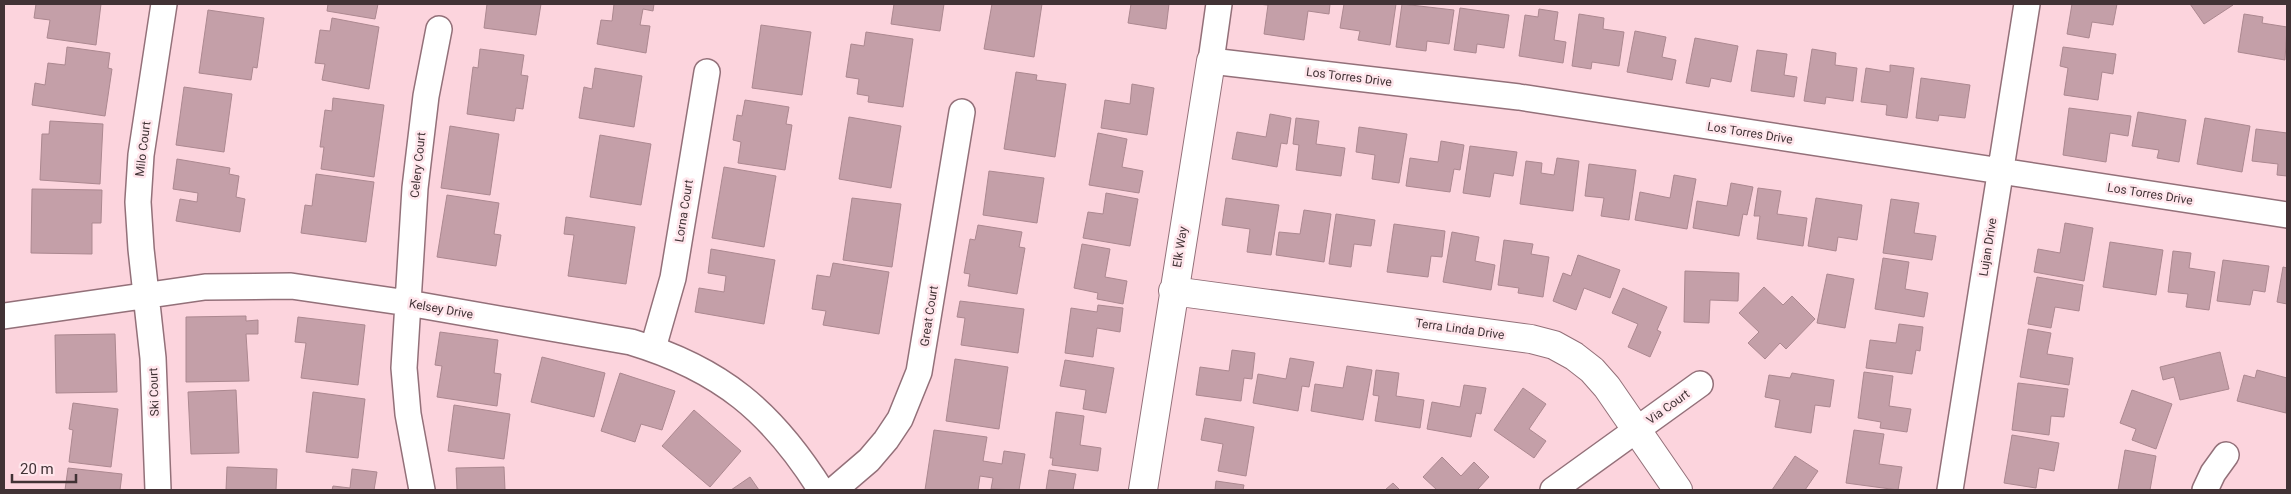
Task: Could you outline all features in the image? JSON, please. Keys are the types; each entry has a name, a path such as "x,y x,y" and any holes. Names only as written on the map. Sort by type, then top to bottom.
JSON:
{"street":[{"name":"Milo Court","path":"146,295 138,202 141,155 164,4"},
{"name":"Elk Way","path":"1143,490 1219,4"},
{"name":"Lujan Drive","path":"1950,490 2027,4"},
{"name":"Celery Court","path":"422,490 408,414 404,368 415,188 426,96 439,28"},
{"name":"Los Torres Drive","path":"1211,61 1520,97 2287,215"},
{"name":"Lorna Court","path":"653,348 668,302 673,278 707,72"},
{"name":"Great Court","path":"834,490 869,460 886,440 907,404 919,372 962,112"},
{"name":"Kelsey Drive","path":"4,316 146,295 233,285 291,286 408,303 631,342 653,348 700,369 744,398 783,435 821,490"},
{"name":"Terra Linda Drive","path":"1173,291 1531,339 1554,345 1574,356 1592,370 1678,490"},
{"name":"Ski Court","path":"146,295 153,358 158,490"},
{"name":"Via Court","path":"1553,490 1700,384"},
{"path":"2204,490 2213,473 2226,456"}],"building":[{"path":"36,4 101,4 96,45 47,38 50,20 34,18"},
{"path":"328,4 378,4 375,19 327,11"},
{"path":"487,4 541,4 536,35 484,28"},
{"path":"614,4 654,4 653,11 643,9 640,25 650,26 646,53 597,44 601,20 612,21"},
{"path":"894,4 944,4 940,31 891,24"},
{"path":"992,4 1042,4 1034,57 984,49"},
{"path":"1131,4 1169,4 1166,29 1128,23"},
{"path":"1257,4 1330,4 1329,14 1308,11 1304,40 1264,34 1268,5"},
{"path":"1344,4 1396,4 1390,45 1358,40 1360,31 1340,28"},
{"path":"1402,4 1454,10 1449,44 1427,41 1426,51 1396,47"},
{"path":"2072,4 2117,4 2113,25 2092,22 2089,38 2067,34"},
{"path":"2190,4 2232,4 2233,5 2204,24"},
{"path":"1460,8 1509,15 1504,48 1477,44 1476,53 1454,50"},
{"path":"1539,9 1558,12 1554,40 1566,42 1563,63 1519,56 1525,15 1538,17"},
{"path":"208,10 264,18 257,68 253,67 251,80 199,73"},
{"path":"1579,14 1604,18 1603,29 1624,32 1619,66 1592,62 1591,69 1572,66"},
{"path":"2244,14 2263,17 2262,23 2287,27 2285,60 2238,52"},
{"path":"332,18 379,27 369,89 322,80 325,64 315,63 320,30 330,31"},
{"path":"761,25 811,32 802,95 752,88"},
{"path":"1635,31 1666,37 1662,57 1676,60 1672,80 1627,72"},
{"path":"866,32 913,39 903,107 868,102 869,96 857,94 859,79 846,77 851,44 864,46"},
{"path":"1695,38 1738,46 1731,82 1711,78 1709,87 1686,83"},
{"path":"67,47 110,53 108,68 112,69 105,116 32,105 35,83 45,85 48,63 65,65"},
{"path":"2063,47 2116,54 2113,74 2102,72 2098,100 2064,95 2068,68 2060,66"},
{"path":"480,49 524,55 521,75 528,76 523,109 516,108 514,121 467,114 473,67 478,68"},
{"path":"1812,49 1836,53 1835,65 1857,68 1853,101 1826,97 1825,104 1804,101"},
{"path":"1757,50 1787,54 1784,75 1797,77 1794,97 1751,91"},
{"path":"1890,65 1914,68 1907,118 1886,115 1887,105 1861,102 1866,68 1890,72"},
{"path":"595,68 642,76 634,127 579,118 584,87 592,89"},
{"path":"1016,72 1037,75 1036,80 1066,84 1055,157 1004,149"},
{"path":"1921,78 1970,85 1965,118 1939,115 1938,121 1916,118"},
{"path":"1132,84 1154,88 1147,135 1101,128 1105,100 1130,104"},
{"path":"184,87 232,94 224,152 176,145"},
{"path":"333,98 384,105 374,177 321,169 324,147 320,147 325,110 332,111"},
{"path":"745,100 789,107 786,124 792,125 785,170 738,163 741,142 733,140 737,115 742,116"},
{"path":"2069,108 2131,116 2128,136 2110,133 2106,162 2063,155"},
{"path":"2138,112 2186,120 2179,162 2157,158 2159,150 2132,146"},
{"path":"1270,114 1291,118 1287,144 1281,143 1277,167 1232,159 1237,132 1266,137"},
{"path":"849,117 901,126 891,188 839,179"},
{"path":"1296,118 1319,121 1316,144 1345,148 1341,176 1296,170 1299,145 1293,144"},
{"path":"2205,118 2250,126 2242,172 2197,164"},
{"path":"50,121 103,124 100,184 40,180 42,134 49,134"},
{"path":"450,126 499,134 490,195 441,188"},
{"path":"1359,127 1407,134 1399,183 1372,179 1375,155 1356,152"},
{"path":"2256,129 2287,133 2287,176 2277,175 2278,164 2252,161"},
{"path":"1098,133 1127,139 1122,167 1143,171 1139,193 1089,185"},
{"path":"600,135 651,144 641,205 590,197"},
{"path":"1441,141 1464,145 1460,170 1454,169 1450,192 1406,186 1410,158 1438,162"},
{"path":"1470,146 1517,152 1513,176 1494,173 1490,197 1463,193"},
{"path":"1557,158 1579,161 1573,211 1520,204 1526,161 1542,163 1541,173 1554,175"},
{"path":"177,159 230,168 229,174 239,176 236,197 245,199 240,232 176,221 180,199 197,202 198,193 173,189"},
{"path":"1589,164 1636,170 1629,220 1601,216 1604,198 1585,196"},
{"path":"724,167 776,176 764,247 712,238"},
{"path":"989,171 1044,178 1037,223 983,215"},
{"path":"316,174 374,182 366,242 301,233 305,205 312,206"},
{"path":"1674,175 1696,179 1687,229 1635,220 1640,192 1670,198"},
{"path":"1731,183 1753,187 1747,215 1743,214 1739,236 1693,228 1697,201 1727,206"},
{"path":"1758,188 1781,191 1777,214 1807,218 1803,246 1757,239 1760,216 1754,216"},
{"path":"32,189 102,190 101,223 92,223 92,254 31,253"},
{"path":"1106,193 1138,199 1130,246 1083,238 1088,212 1103,214"},
{"path":"447,195 499,203 494,234 501,235 496,266 437,257"},
{"path":"852,198 901,204 892,267 843,260"},
{"path":"1226,198 1279,205 1271,255 1247,252 1250,229 1222,225"},
{"path":"1816,198 1862,205 1857,240 1838,237 1836,251 1808,246"},
{"path":"1891,199 1919,203 1914,233 1936,236 1932,260 1883,253"},
{"path":"1304,210 1331,214 1324,262 1276,255 1279,232 1300,234"},
{"path":"1336,214 1375,220 1371,246 1354,244 1351,267 1329,264"},
{"path":"566,217 635,227 626,284 568,276 574,235 564,234"},
{"path":"2065,223 2093,228 2084,281 2034,272 2038,249 2060,253"},
{"path":"1394,224 1445,231 1442,257 1431,256 1428,277 1387,272"},
{"path":"978,225 1022,232 1019,247 1025,248 1017,294 968,286 970,274 964,273 970,239 975,240"},
{"path":"1452,232 1479,237 1475,261 1495,265 1491,290 1443,282"},
{"path":"1504,240 1533,244 1531,254 1549,257 1543,297 1518,293 1519,288 1498,285"},
{"path":"2110,242 2163,250 2156,295 2103,287"},
{"path":"1082,244 1110,249 1105,277 1127,281 1123,304 1097,299 1098,293 1074,288"},
{"path":"711,249 775,260 764,324 695,312 699,288 724,292 726,276 708,273"},
{"path":"2173,251 2191,253 2189,268 2215,272 2209,310 2186,307 2188,294 2168,292"},
{"path":"1578,255 1620,270 1610,298 1584,288 1576,310 1553,301 1563,273 1571,276"},
{"path":"1883,258 1909,262 1905,289 1928,293 1924,317 1875,309"},
{"path":"2223,260 2269,266 2265,292 2253,290 2250,305 2217,301"},
{"path":"833,263 889,272 879,334 823,325 826,311 812,309 817,275 830,277"},
{"path":"2283,267 2287,268 2287,304 2277,302"},
{"path":"1685,271 1739,273 1738,301 1710,300 1709,323 1684,322"},
{"path":"1827,274 1854,279 1845,328 1817,323"},
{"path":"2037,277 2083,285 2079,311 2055,307 2051,328 2028,324"},
{"path":"1764,287 1783,305 1792,296 1815,319 1786,349 1780,343 1765,359 1748,343 1759,332 1739,313"},
{"path":"1623,288 1667,307 1657,330 1661,332 1650,357 1628,347 1638,324 1612,313"},
{"path":"960,301 1024,309 1018,353 961,345 965,318 957,317"},
{"path":"1098,305 1123,308 1120,332 1097,328 1093,357 1065,353 1071,308 1097,312"},
{"path":"246,316 246,321 258,320 258,334 246,334 249,381 186,382 186,317"},
{"path":"298,317 365,325 358,385 301,378 306,343 295,342"},
{"path":"1899,324 1923,327 1920,351 1916,350 1912,374 1866,368 1870,340 1896,343"},
{"path":"2028,329 2051,333 2047,354 2073,358 2069,385 2020,377"},
{"path":"440,332 498,340 494,373 501,374 497,406 437,397 442,366 435,365"},
{"path":"115,334 117,392 56,393 55,335"},
{"path":"1232,350 1255,353 1252,379 1244,378 1241,401 1196,395 1200,367 1229,371"},
{"path":"2220,352 2229,389 2180,400 2174,377 2163,380 2160,367"},
{"path":"542,357 605,373 594,417 531,402"},
{"path":"1290,358 1314,362 1309,387 1302,386 1298,411 1253,403 1258,374 1286,379"},
{"path":"955,359 1008,367 999,429 946,421"},
{"path":"1065,360 1114,368 1106,413 1083,409 1086,390 1060,386"},
{"path":"1347,366 1372,370 1363,420 1311,411 1315,384 1343,388"},
{"path":"1376,370 1399,373 1396,396 1424,400 1420,428 1375,421 1379,396 1373,395"},
{"path":"2257,370 2287,378 2286,413 2237,401 2244,375 2255,378"},
{"path":"1864,372 1893,376 1889,406 1911,409 1907,432 1880,428 1881,422 1858,418"},
{"path":"620,373 675,391 662,430 641,424 635,442 601,431"},
{"path":"1792,373 1834,380 1830,407 1815,405 1811,433 1775,427 1780,400 1765,397 1769,375 1790,378"},
{"path":"2018,383 2068,389 2064,417 2051,416 2049,435 2012,430"},
{"path":"1464,385 1486,388 1481,414 1476,413 1471,437 1427,429 1432,402 1460,407"},
{"path":"1523,388 1546,404 1529,429 1546,441 1534,458 1494,430"},
{"path":"236,390 239,453 191,454 188,392"},
{"path":"2132,390 2172,404 2156,449 2132,440 2136,429 2120,423"},
{"path":"313,392 365,399 358,458 306,452"},
{"path":"73,403 118,409 111,467 69,462 73,430 69,429"},
{"path":"454,405 510,414 504,459 448,451"},
{"path":"694,410 741,451 710,487 662,446"},
{"path":"1056,412 1084,416 1080,445 1101,448 1098,471 1052,465 1053,458 1050,458"},
{"path":"1205,418 1254,427 1246,476 1218,471 1223,444 1201,440"},
{"path":"934,430 987,437 983,461 1002,464 1004,451 1025,454 1019,490 991,489 993,478 980,476 978,490 925,490"},
{"path":"1854,430 1884,434 1879,464 1902,467 1898,490 1846,483"},
{"path":"2012,435 2059,443 2054,471 2039,468 2036,488 2004,483"},
{"path":"2125,450 2156,456 2150,490 2118,490"},
{"path":"1795,456 1818,471 1805,490 1772,490"},
{"path":"1442,457 1461,476 1474,462 1489,477 1477,490 1437,490 1423,477"},
{"path":"227,467 277,469 276,490 226,490"},
{"path":"504,467 505,490 457,490 456,468"},
{"path":"68,468 122,474 120,490 65,490"},
{"path":"352,469 377,472 374,490 332,490 333,486 350,488"},
{"path":"1049,470 1076,474 1073,490 1046,490"},
{"path":"750,477 759,490 731,490"},
{"path":"1216,481 1244,485 1243,490 1215,490"},
{"path":"1393,483 1400,490 1385,490"}]}
